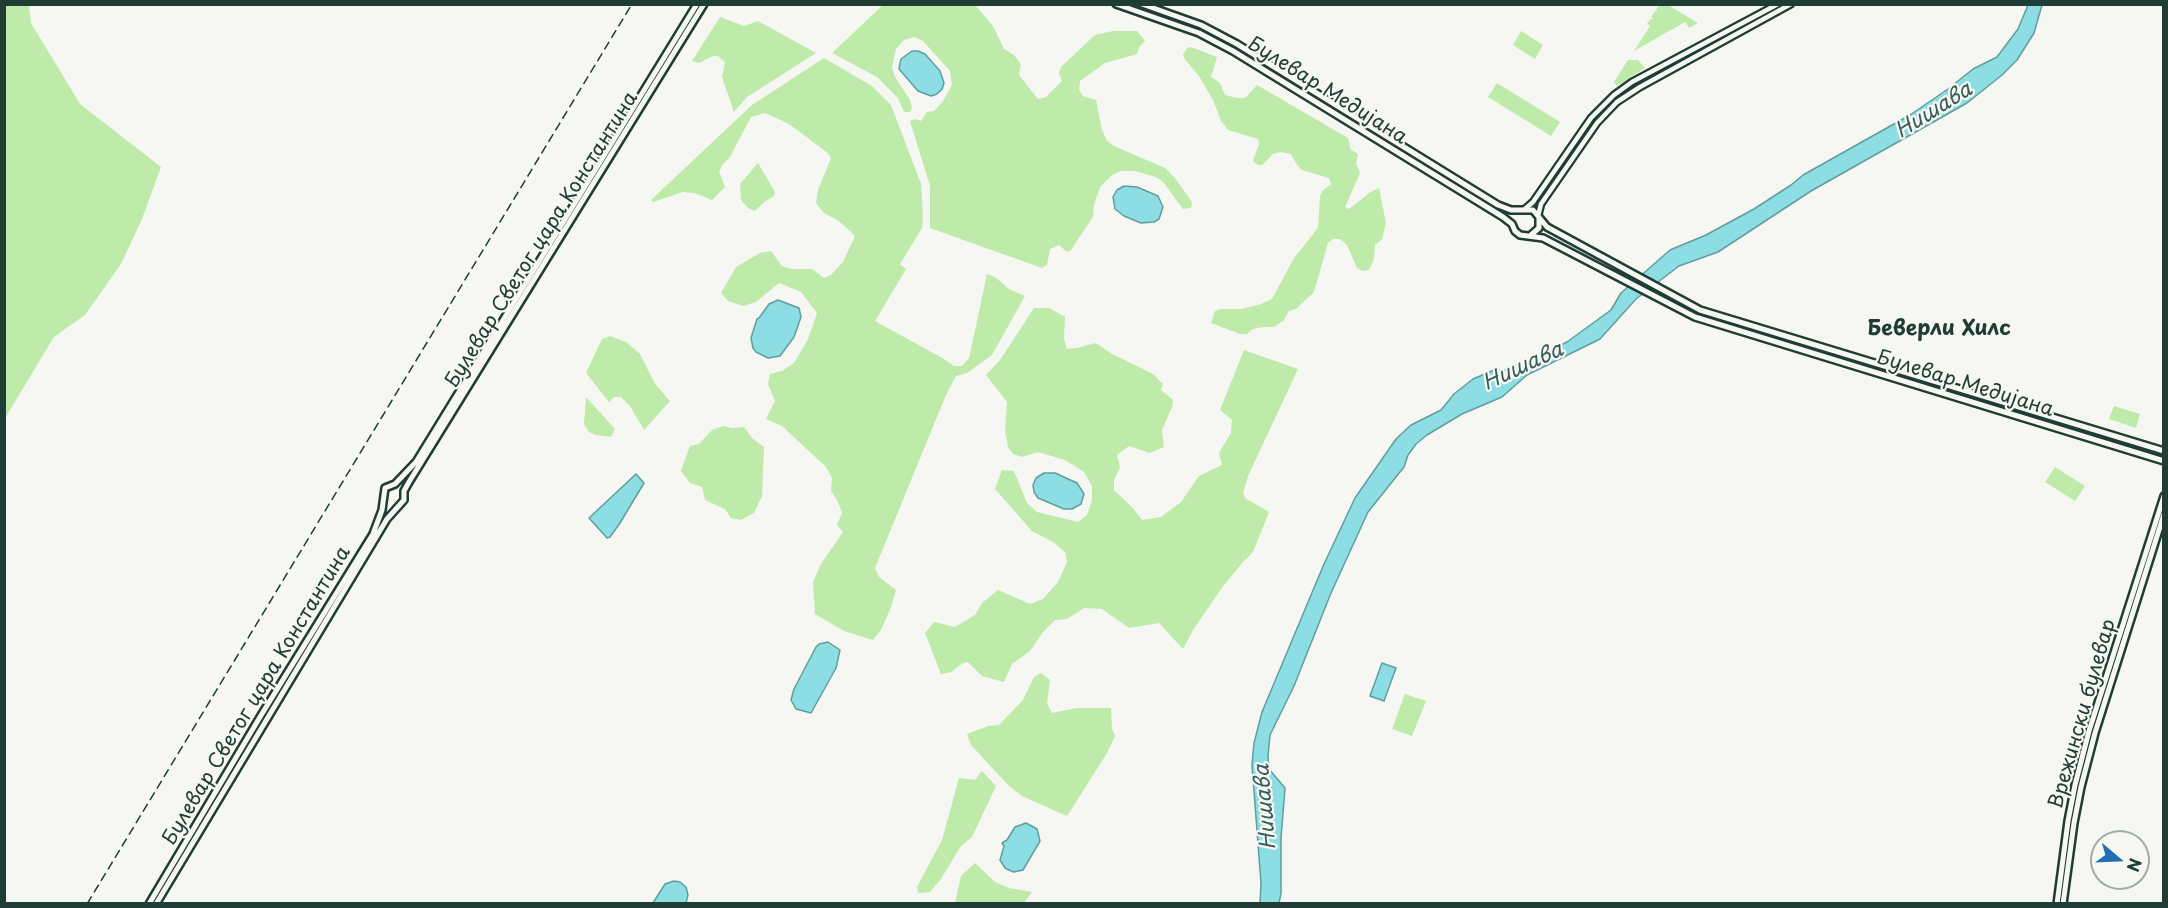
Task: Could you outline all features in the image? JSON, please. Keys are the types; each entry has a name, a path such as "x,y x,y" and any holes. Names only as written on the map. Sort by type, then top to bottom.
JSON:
{"main road":[{"name":"Булевар Светог цара Константина","path":"395,484 416,462 697,4"},
{"name":"Булевар Светог цара Константина","path":"404,491 704,4"},
{"name":"Булевар Медијана","path":"1116,4 1199,33 1233,51 1512,224 1518,234 1543,238 1695,318 2163,460"},
{"name":"Булевар Медијана","path":"1142,4 1201,25 1237,44 1498,205 1519,211"},
{"path":"1512,224 1514,216 1525,209"},
{"name":"Булевар Медијана","path":"1525,209 1533,210 1544,225 1700,310 2163,451"},
{"path":"1529,236 1536,231 1539,217"},
{"path":"395,484 401,486 404,491 404,500 397,505 391,506 384,500 385,488 395,484"},
{"path":"2154,538 2163,496"},
{"name":"Булевар Светог цара Константина","path":"149,903 373,534 384,500"},
{"name":"Булевар Светог цара Константина","path":"156,903 397,505"},
{"path":"2154,538 2163,514"},
{"name":"Врежински булевар","path":"2057,903 2075,785 2090,731 2154,538"},
{"name":"Врежински булевар","path":"2063,903 2081,787 2154,538"}],"street":[{"path":"1525,209 1533,202 1591,118 1614,95 1632,82 1778,4"},
{"path":"1539,217 1544,200 1597,123 1611,107 1640,87 1791,4"}],"green space":[{"path":"5,4 29,5 31,23 80,104 161,167 142,219 121,264 85,315 54,337 5,418"},
{"path":"884,4 975,5 993,26 1004,49 1014,55 1021,64 1019,75 1038,99 1046,97 1062,81 1059,73 1061,67 1095,35 1113,31 1137,31 1145,41 1139,47 1137,54 1105,63 1080,81 1079,90 1083,96 1096,100 1102,130 1107,141 1165,168 1192,202 1191,208 1183,209 1163,182 1156,177 1135,171 1120,171 1112,175 1100,187 1093,217 1071,250 1067,252 1059,245 1050,249 1047,265 1042,268 930,228 930,186 910,121 915,119 921,121 927,112 934,111 943,101 952,85 950,71 923,41 915,37 904,40 896,49 892,67 895,77 910,100 912,108 910,112 904,112 898,98 877,77 832,53"},
{"path":"1659,5 1668,5 1698,23 1689,28 1685,22 1634,51 1650,26 1647,23 1654,19 1651,17 1655,11 1659,12 1656,10"},
{"path":"720,17 744,26 758,21 816,53 747,97 734,112 722,77 725,62 718,56 699,63 692,61"},
{"path":"1521,31 1543,45 1535,59 1513,45"},
{"path":"1191,47 1217,57 1211,77 1220,83 1225,95 1245,98 1257,85 1348,138 1351,150 1358,154 1356,163 1360,173 1345,207 1349,209 1379,188 1386,223 1382,239 1375,245 1374,259 1369,270 1362,271 1357,268 1347,245 1340,239 1333,239 1328,243 1314,292 1296,309 1289,311 1284,320 1274,327 1253,329 1247,334 1240,334 1211,323 1215,311 1242,309 1272,299 1294,258 1318,228 1320,196 1322,191 1331,184 1329,178 1302,170 1291,154 1281,152 1273,154 1262,165 1253,161 1259,144 1258,139 1228,130 1221,121 1213,100 1199,76 1184,58 1183,55 1187,48"},
{"path":"824,58 872,86 891,105 921,184 922,228 900,264 906,269 875,321 954,366 962,366 969,358 987,274 995,277 1009,289 1025,296 992,355 967,373 956,376 946,395 875,568 879,577 896,590 881,630 873,640 844,631 815,614 813,582 821,564 843,532 837,525 842,513 831,491 832,478 826,467 782,426 766,419 775,401 768,384 770,374 782,371 794,363 808,339 817,313 801,292 779,283 756,302 743,306 728,301 721,293 736,267 760,253 771,251 782,266 791,269 812,269 824,278 831,275 843,262 855,236 839,221 824,213 816,203 818,190 831,158 828,153 789,124 765,113 751,117 730,157 719,171 725,187 712,200 694,193 683,192 653,202 651,200 752,105"},
{"path":"1628,60 1638,60 1645,68 1617,86 1614,82"},
{"path":"1497,83 1560,122 1551,136 1488,97"},
{"path":"758,163 775,192 774,196 755,211 748,208 741,200 740,184"},
{"path":"1034,308 1049,308 1065,317 1064,339 1067,349 1096,343 1112,354 1153,374 1163,384 1161,390 1173,400 1162,430 1164,447 1150,453 1129,446 1117,455 1120,467 1114,480 1114,490 1142,520 1161,517 1181,502 1199,476 1222,465 1219,453 1231,433 1232,420 1220,410 1244,350 1298,369 1248,476 1243,493 1245,498 1269,512 1253,552 1221,589 1183,649 1159,623 1129,628 1102,609 1084,608 1067,619 1055,620 1043,632 1030,651 1012,664 1004,682 982,676 968,662 951,672 941,674 925,633 934,622 955,627 975,615 982,603 998,590 1030,604 1043,599 1058,582 1067,562 1065,552 1053,542 1032,531 995,489 1002,470 1014,471 1027,503 1037,512 1078,522 1087,515 1092,500 1092,486 1084,472 1065,460 1038,452 1022,457 1013,454 1008,447 1005,431 1007,402 986,375 1000,360"},
{"path":"610,336 626,342 640,354 655,384 670,401 644,430 630,406 621,397 614,397 609,402 586,373 602,339"},
{"path":"586,397 615,429 611,437 589,432 584,424"},
{"path":"2114,406 2140,414 2136,428 2109,419"},
{"path":"723,426 744,427 752,438 764,447 762,496 754,513 741,520 731,518 725,509 705,500 702,487 690,483 681,471 690,446 699,444 712,430"},
{"path":"2055,467 2085,486 2075,501 2045,482"},
{"path":"1041,673 1050,680 1047,703 1052,713 1077,708 1111,708 1112,729 1115,736 1107,753 1067,816 1022,796 1009,786 971,745 967,734 988,726 999,725 1023,700 1034,677"},
{"path":"1405,694 1426,701 1412,736 1392,729"},
{"path":"982,771 996,786 972,837 961,846 941,879 930,892 918,893 917,887 942,840 959,778 975,780"},
{"path":"975,863 995,882 1009,888 1032,892 1024,903 955,903 961,876"}],"water":[{"name":"Нишава","path":"2028,5 2042,5 2034,33 2017,60 1967,103 1811,191 1718,252 1679,266 1636,299 1600,339 1527,375 1502,397 1462,414 1416,444 1408,455 1404,467 1368,512 1331,593 1294,686 1270,735 1269,769 1285,788 1281,838 1281,893 1279,903 1260,904 1261,883 1252,765 1254,743 1262,712 1324,564 1355,498 1396,439 1411,425 1441,410 1454,394 1473,379 1494,370 1511,370 1567,342 1611,310 1621,293 1670,250 1706,235 1754,209 1803,175 1910,115 1973,69 1997,57 2018,29"},
{"path":"912,51 925,54 940,71 944,83 937,94 931,96 918,91 899,69 901,59"},
{"path":"1124,186 1137,187 1158,196 1163,207 1159,219 1154,222 1141,223 1124,216 1115,209 1113,197 1117,190"},
{"path":"778,300 799,308 801,317 794,337 780,356 768,358 756,352 751,338 757,319 769,304"},
{"path":"1044,473 1055,473 1077,483 1084,494 1081,504 1072,509 1064,509 1038,498 1033,485 1036,478"},
{"path":"636,474 644,483 620,523 607,538 589,518"},
{"path":"828,642 840,650 836,668 811,713 796,709 791,700 794,689 816,647"},
{"path":"1382,663 1396,668 1384,701 1370,696"},
{"path":"1026,823 1037,829 1040,841 1023,870 1014,872 1005,868 1000,860 1004,846 1002,843 1007,840 1015,827"},
{"path":"674,881 686,887 688,895 686,903 653,903 665,884"}],"railway":[{"path":"87,904 632,4"}],"district":[{"name":"Беверли Хилс","path":"1939,329"}]}
